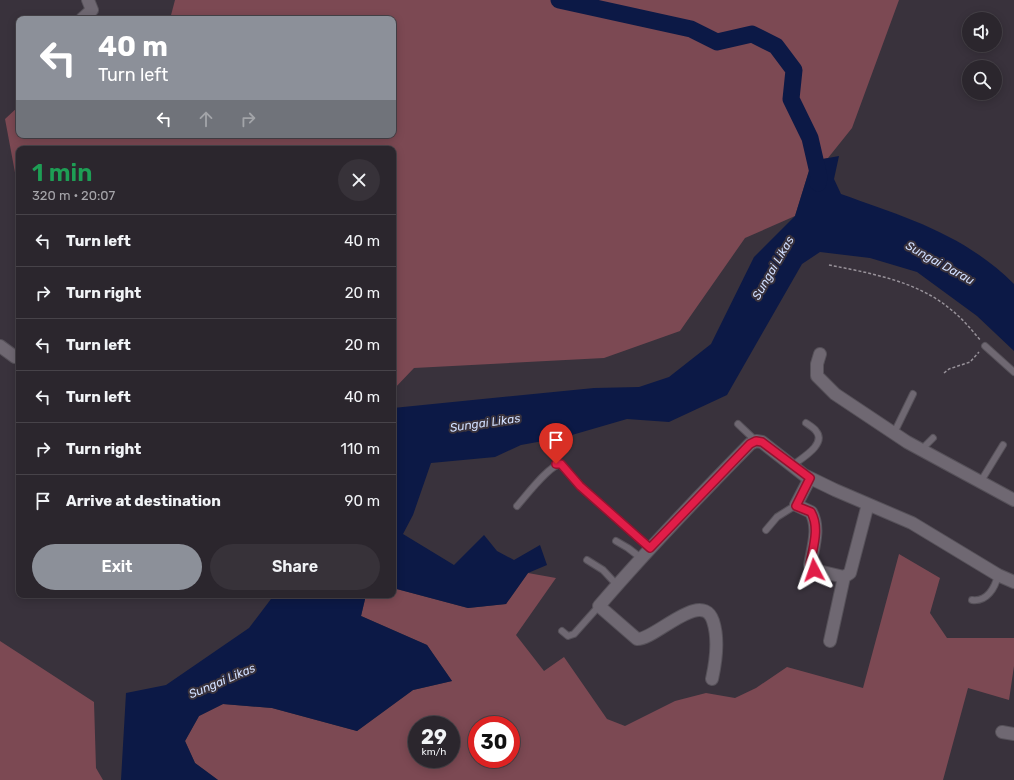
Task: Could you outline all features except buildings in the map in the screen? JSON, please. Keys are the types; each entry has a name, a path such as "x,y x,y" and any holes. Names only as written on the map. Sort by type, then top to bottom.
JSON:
{"street":[{"path":"85,16 92,10 88,0"},
{"path":"0,346 15,357"},
{"path":"820,354 816,372 820,380 835,394 921,450 1014,500"},
{"path":"712,679 717,640 715,625 710,615 704,611 691,611 648,637 637,639 630,635 599,606 650,548 750,444 756,441 762,442 810,478 912,523 1014,582"},
{"path":"810,478 796,506 811,512 816,522 810,565 814,570 844,577 848,576 853,568 868,504"},
{"path":"830,641 844,577"},
{"path":"1002,732 1014,734"}],"lane":[{"path":"986,346 1014,372"},
{"path":"894,433 913,394"},
{"path":"793,465 818,444 819,437 816,430 806,423"},
{"path":"738,424 756,441"},
{"path":"921,450 933,438"},
{"path":"981,481 1003,445"},
{"path":"517,506 549,470 556,464 561,464 580,486 650,548"},
{"path":"766,530 777,517 796,506"},
{"path":"616,541 641,558"},
{"path":"587,560 603,570 617,585"},
{"path":"972,600 978,601 989,594 998,574"},
{"path":"562,631 568,636 574,634 599,606"}],"path":[{"path":"829,266 857,270 916,287 949,308 986,346 970,362 949,369 944,373"}],"shaded area":[{"path":"175,0 899,0 852,128 828,158 812,161 795,216 745,238 680,331 604,358 414,368 396,387 396,146 16,146 16,178 5,119 16,109 16,138 396,138 396,16 171,16"},
{"path":"899,554 940,578 930,613 947,638 1014,638 1014,666 1009,700 968,688 943,780 218,780 195,763 185,741 199,716 223,704 272,708 357,731 413,690 452,681 427,645 361,616 365,598 396,598 396,589 468,608 506,604 528,573 556,578 516,635 544,671 564,657 607,719 625,726 675,701 706,693 735,698 756,688 787,667 863,688"},
{"path":"0,641 94,702 96,768 103,780 0,780"}],"water":[{"name":"Sungai Darau","path":"839,156 834,179 841,194 911,219 933,229 975,252 1014,284 1014,351 977,316 917,272 870,258 820,252 802,264 727,395 669,422 627,419 565,437 521,445 495,457 431,463 413,515 403,534 454,565 484,535 497,551 514,560 540,545 547,565 528,573 506,604 468,608 396,589 396,408 594,388 639,387 669,377 711,344 754,257 795,216 812,161"},
{"path":"272,598 365,598 361,616 427,645 452,681 413,690 357,731 272,708 223,704 199,716 185,741 195,763 218,780 121,780 126,693 166,685 249,628"}],"waterway":[{"name":"Sungai Likas","path":"559,0 691,29 717,42 752,34 776,46 794,70 791,99 810,138 819,177 818,183"}],"route":[{"path":"556,464 561,464 580,486 650,548 750,444 756,441 762,442 810,478 796,506 811,512 815,518 816,528 814,548 810,565 814,570"}]}
